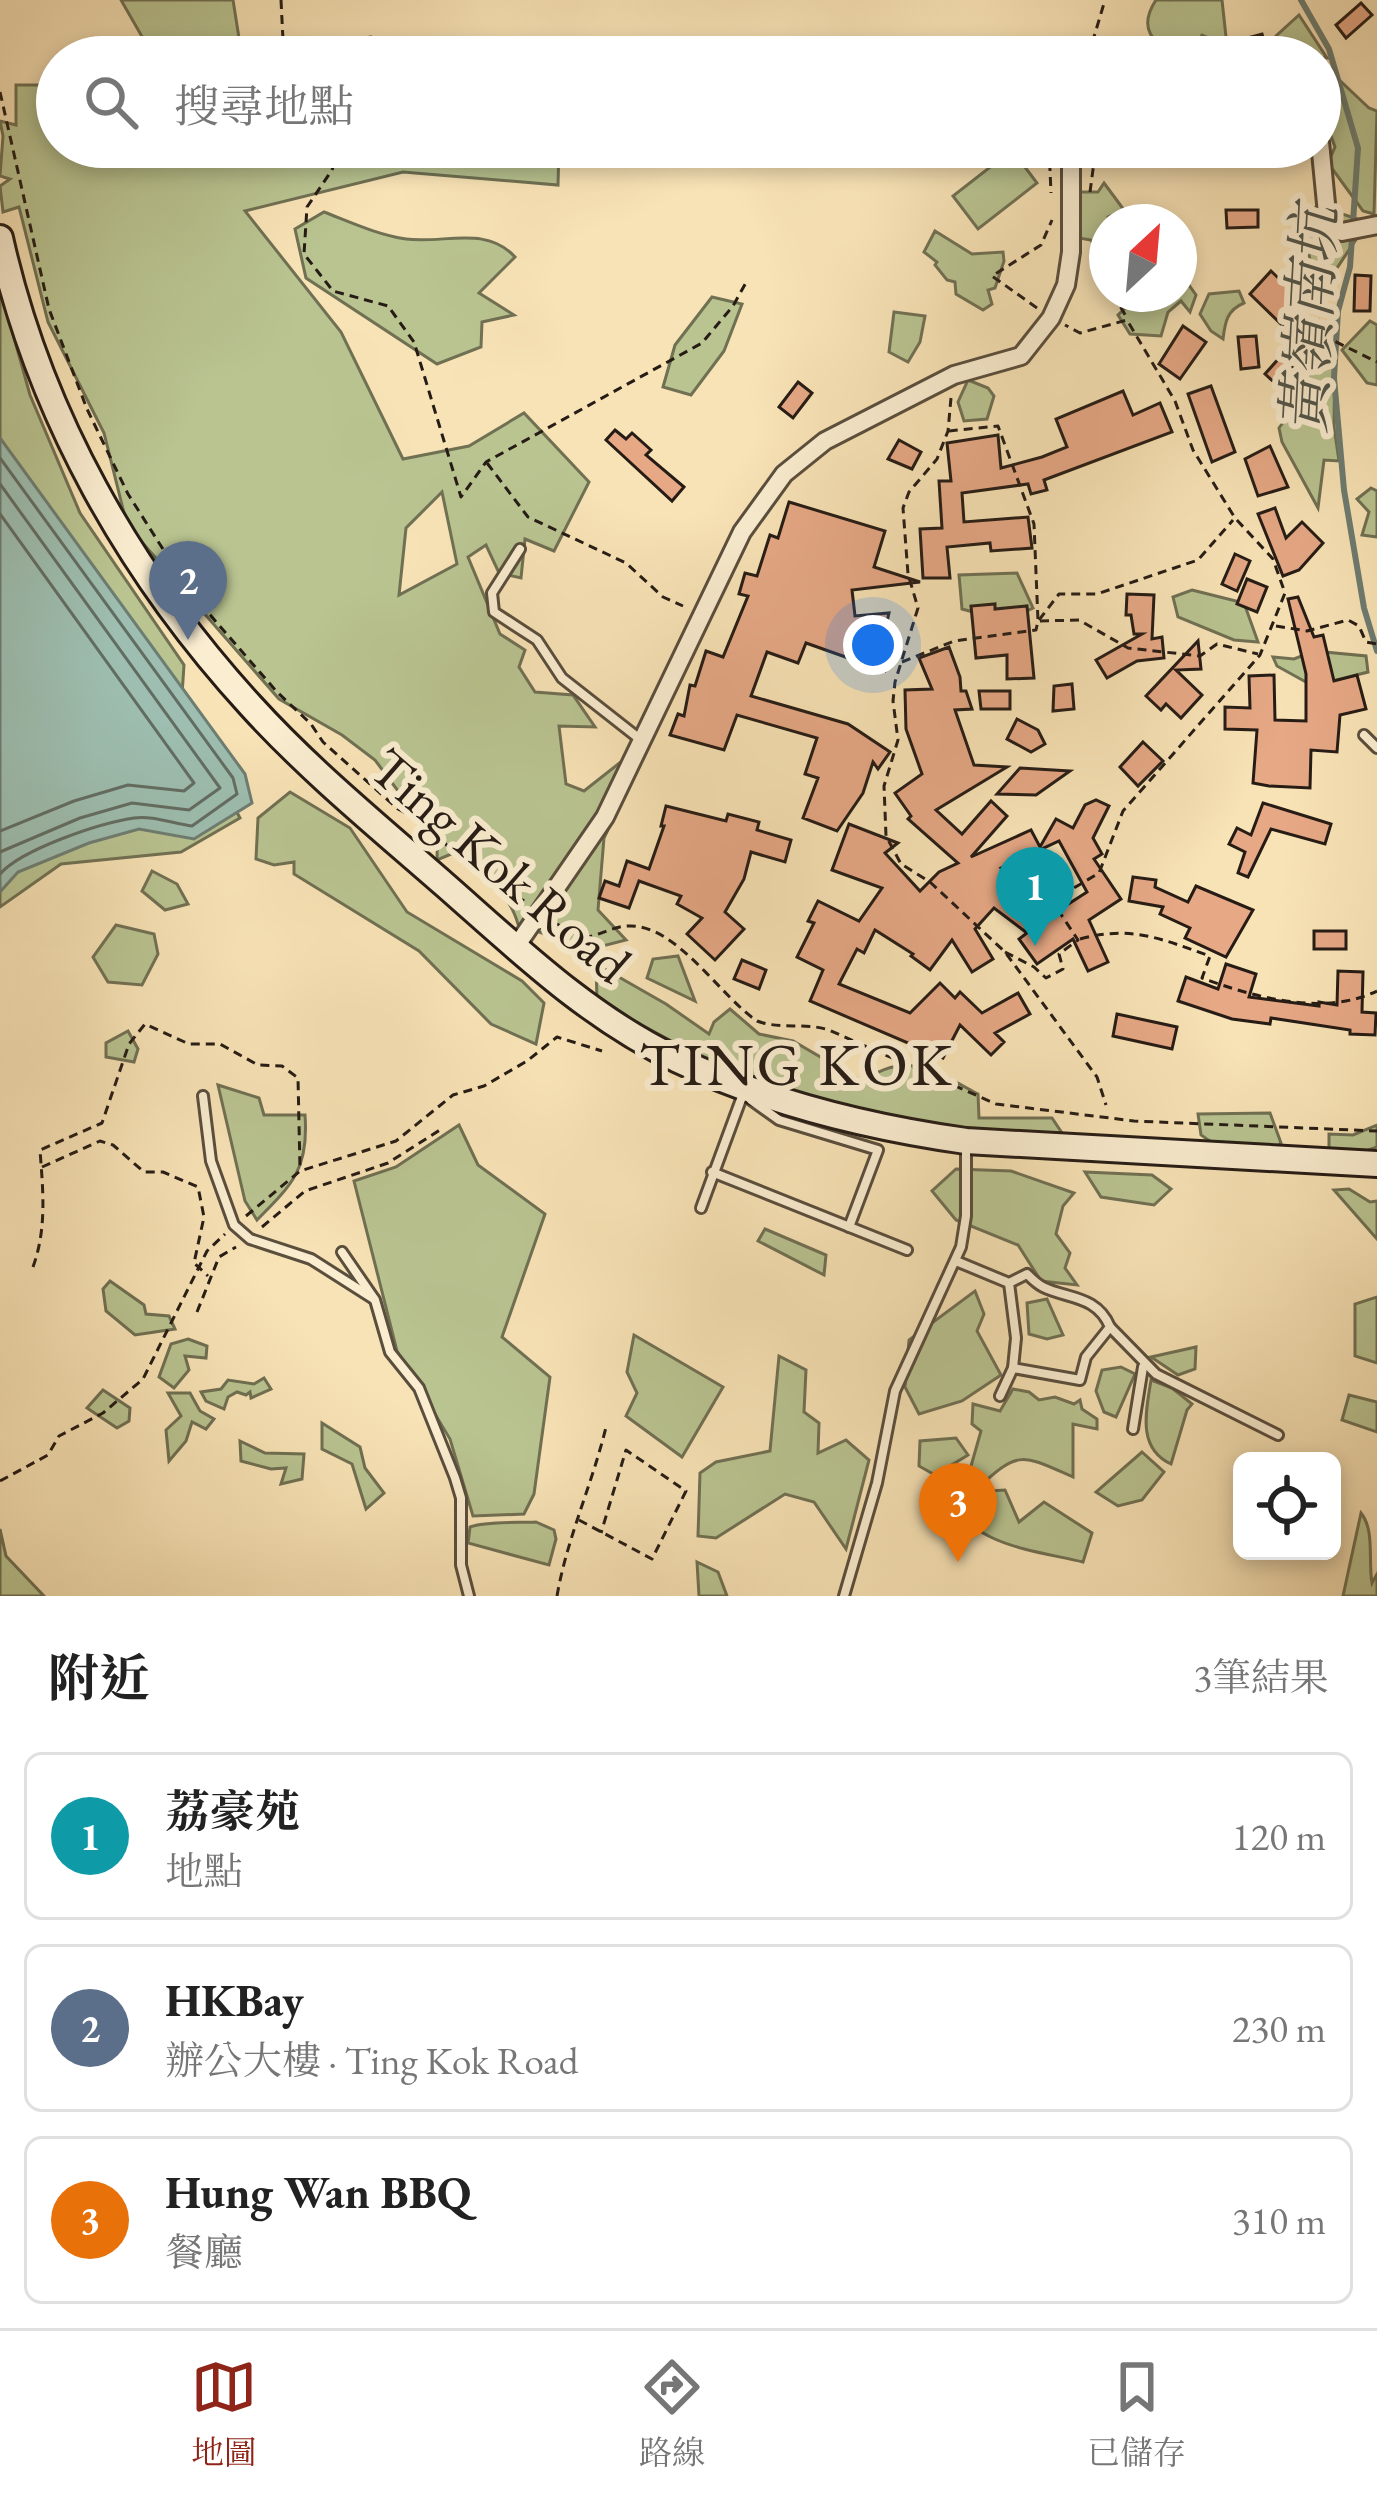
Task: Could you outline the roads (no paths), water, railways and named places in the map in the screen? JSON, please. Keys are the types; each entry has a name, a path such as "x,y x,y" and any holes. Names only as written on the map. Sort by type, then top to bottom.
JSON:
{"main road":[{"name":"Ting Kok Road","path":"0,238 34,358 81,466 144,574 251,706 349,801 515,948 604,1019 745,1091 866,1123 966,1141 1377,1164"}],"street":[{"path":"515,948 605,818 755,510 797,461 825,441 954,375 1021,356 1051,318 1066,284 1071,251 1071,168"},
{"path":"1323,168 1328,224 1342,232 1377,225"}],"lane":[{"path":"520,549 493,593 494,612 537,640 562,678 643,741"},
{"path":"1364,735 1377,748"},
{"path":"701,1208 745,1091 779,1120 878,1150 850,1228"},
{"path":"203,1096 211,1160 234,1225 250,1239 311,1259 375,1300"},
{"path":"844,1596 877,1483 895,1391 956,1261 966,1216 966,1141"},
{"path":"712,1172 907,1250"},
{"path":"342,1252 375,1300 390,1352 418,1388 461,1498 461,1565 469,1596"},
{"path":"956,1261 1009,1283 1027,1274 1042,1287 1068,1292 1106,1318 1144,1366 1278,1435"},
{"path":"1000,1396 1013,1368 1016,1338 1009,1283"},
{"path":"1013,1368 1080,1380 1086,1357 1110,1327"},
{"path":"1133,1429 1144,1366"}],"water":[{"path":"0,438 245,774 252,803 194,839 139,829 89,843 18,872 0,892"}],"waterway":[{"name":"黃嶺南坑","path":"1301,0 1322,36"},
{"name":"黃嶺南坑","path":"1341,90 1358,148 1350,267 1338,311 1334,378 1344,490 1364,608 1377,651"}],"place":[{"name":"HKBay","path":"188,640"},
{"name":"荔豪苑","path":"1035,946"},
{"name":"Hung Wan BBQ","path":"958,1562"}],"district":[{"name":"TING KOK","path":"797,1064"}]}
